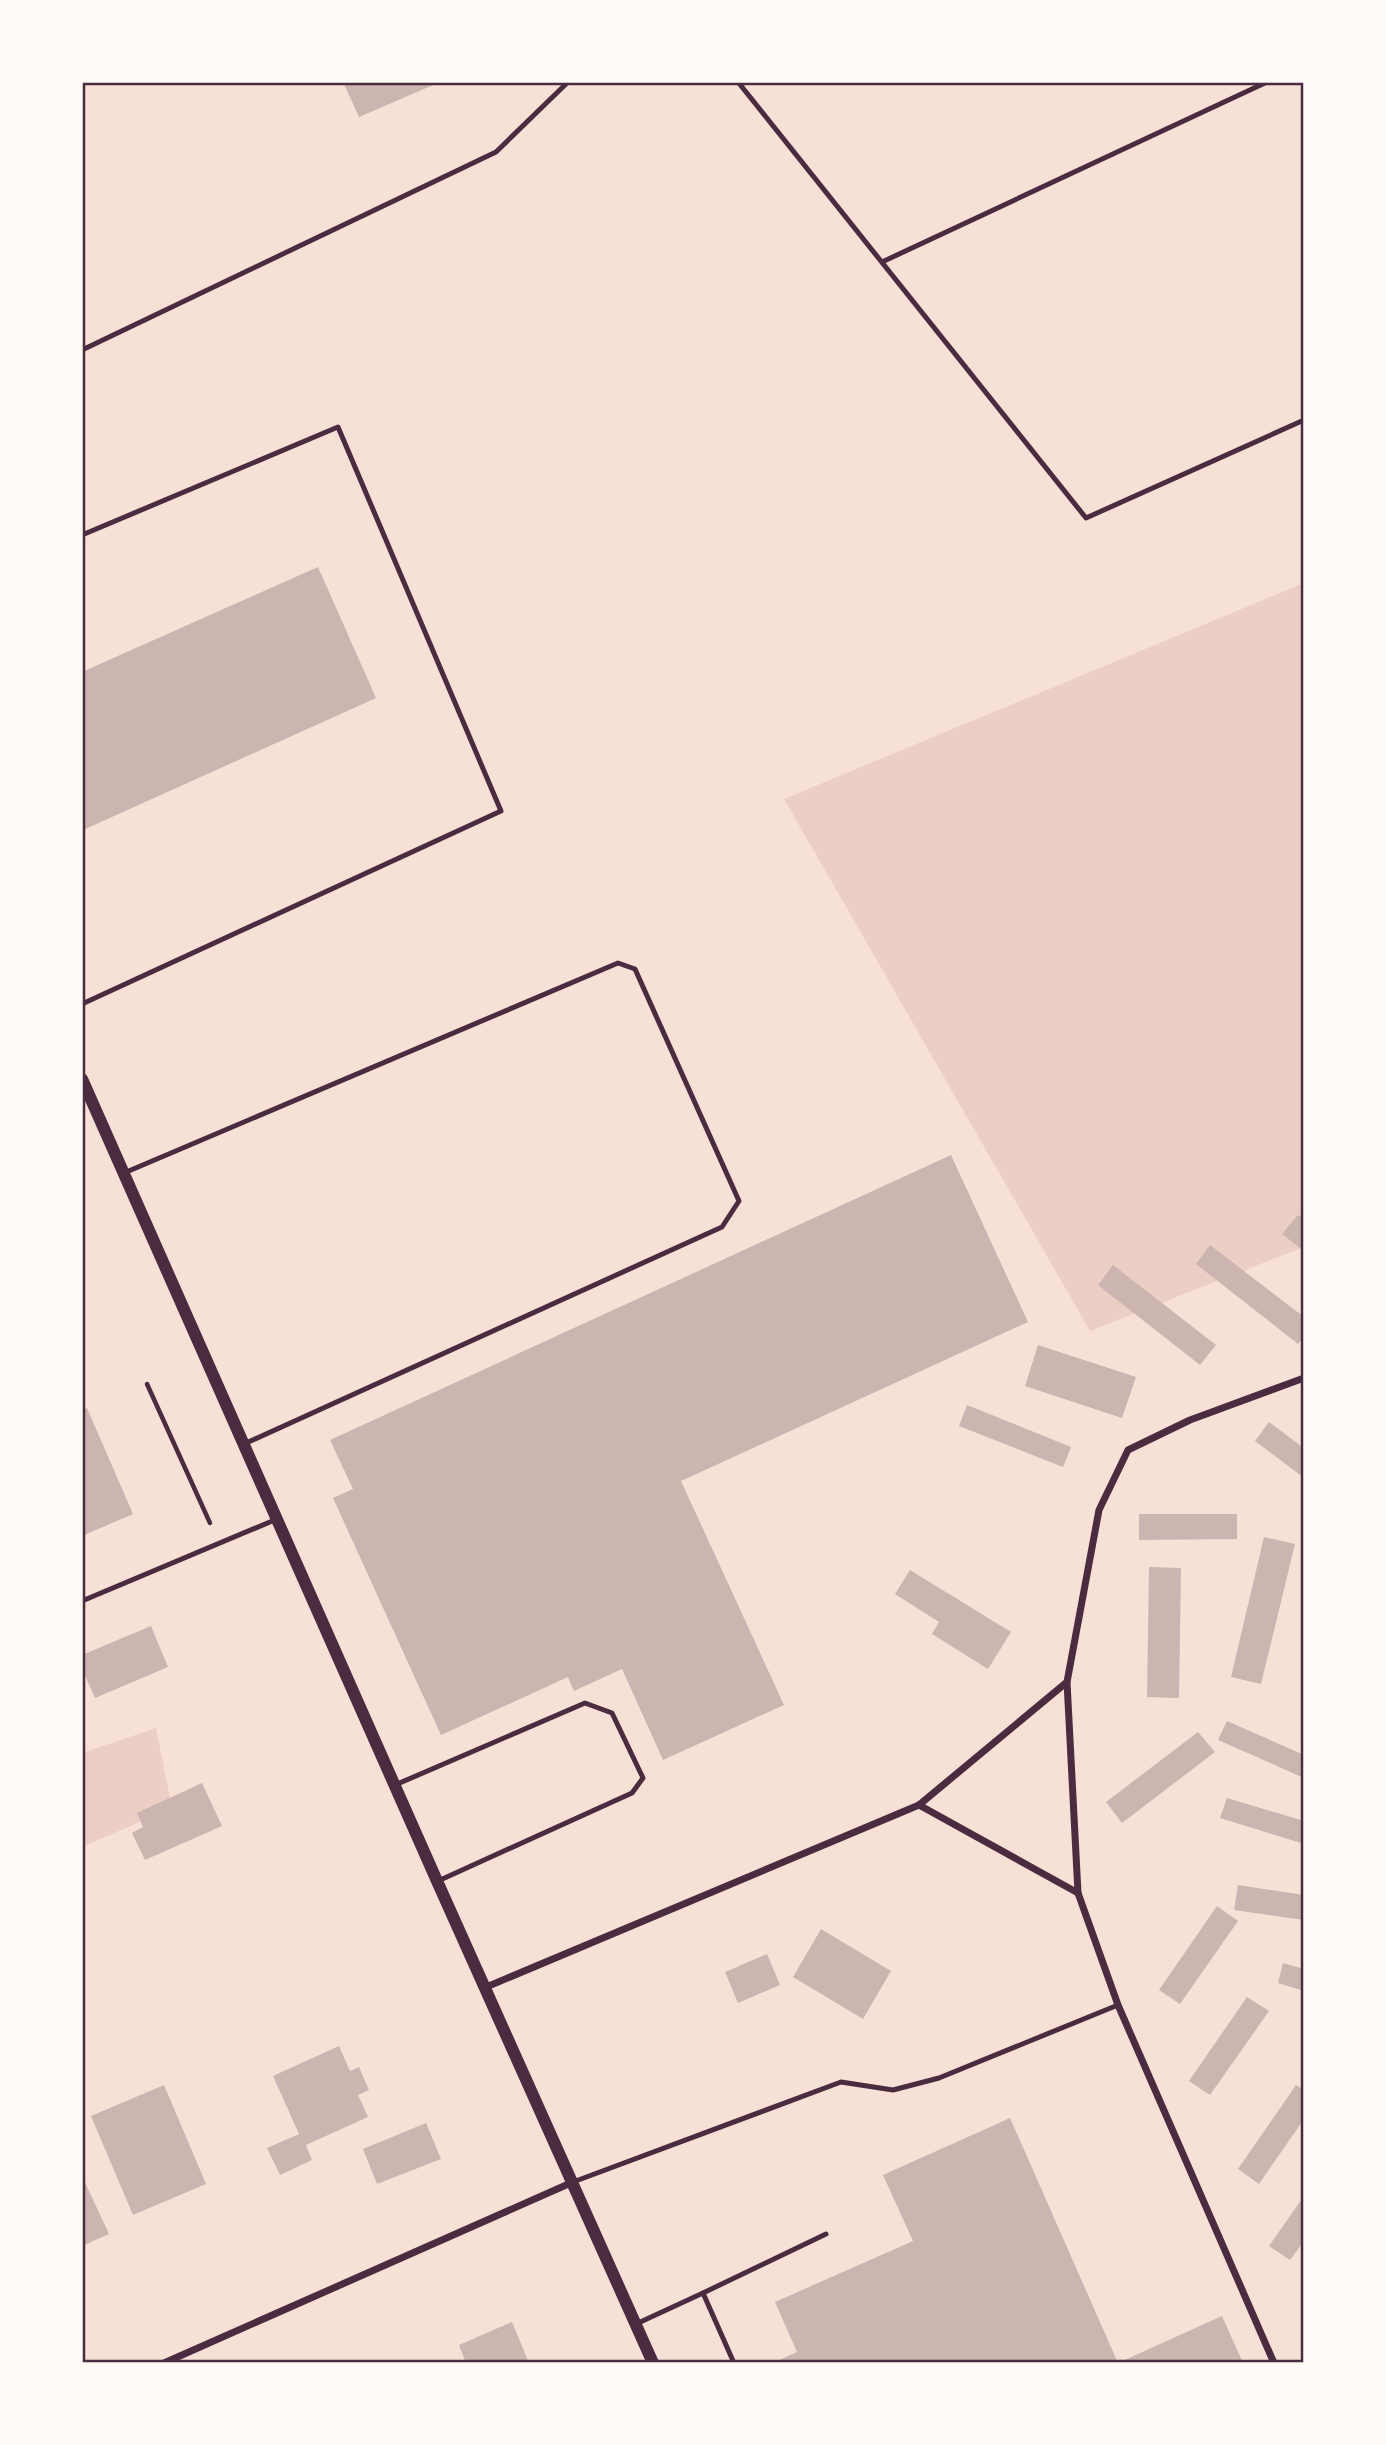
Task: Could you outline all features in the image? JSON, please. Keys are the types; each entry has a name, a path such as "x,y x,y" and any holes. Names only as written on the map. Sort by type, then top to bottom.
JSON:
{"street":[{"path":"82,1079 653,2363"},
{"path":"1274,2363 1118,2005 1078,1893 1067,1682 1099,1510 1128,1450 1191,1420 1304,1378"},
{"path":"484,1988 919,1805 1067,1682"},
{"path":"919,1805 1078,1893"},
{"path":"164,2363 573,2182"}],"lane":[{"path":"82,350 496,152 568,82"},
{"path":"738,82 1086,518 1304,420"},
{"path":"882,262 1268,82"},
{"path":"82,535 338,427 502,811 82,1004"},
{"path":"124,1173 618,963 635,970 739,1201 722,1227 244,1444"},
{"path":"82,1601 277,1519"},
{"path":"395,1785 585,1703 611,1713 643,1778 632,1793 437,1881"},
{"path":"573,2182 841,2082 893,2091 939,2078 1118,2005"},
{"path":"636,2324 826,2234"},
{"path":"703,2293 734,2363"}],"path":[{"path":"147,1384 219,1543"}],"shaded area":[{"path":"1304,583 1304,1247 1090,1331 784,799"},
{"path":"156,1728 172,1808 82,1847 82,1753"}],"building":[{"path":"343,82 440,82 359,117"},
{"path":"318,567 376,698 83,830 82,672"},
{"path":"951,1155 1028,1322 681,1481 784,1705 663,1760 622,1669 574,1691 568,1677 441,1735 333,1498 353,1489 330,1440"},
{"path":"1298,1215 1304,1219 1304,1251 1282,1234"},
{"path":"1210,1245 1304,1317 1304,1337 1298,1344 1196,1264"},
{"path":"1113,1265 1216,1345 1200,1365 1098,1285"},
{"path":"1038,1345 1136,1377 1122,1418 1025,1386"},
{"path":"967,1405 1071,1447 1063,1467 959,1426"},
{"path":"87,1408 133,1514 82,1536 82,1410"},
{"path":"1269,1422 1304,1448 1304,1478 1255,1441"},
{"path":"1139,1514 1237,1514 1237,1539 1139,1540"},
{"path":"1264,1537 1295,1544 1261,1684 1231,1677"},
{"path":"1149,1567 1181,1568 1179,1698 1147,1697"},
{"path":"910,1570 1011,1632 988,1669 932,1634 939,1622 895,1594"},
{"path":"151,1626 168,1667 95,1698 82,1669 82,1655"},
{"path":"1227,1721 1304,1755 1304,1778 1218,1740"},
{"path":"1198,1732 1215,1752 1122,1823 1106,1802"},
{"path":"202,1783 222,1826 145,1860 132,1833 143,1827 137,1813"},
{"path":"1227,1798 1304,1821 1304,1844 1220,1818"},
{"path":"1238,1885 1304,1895 1304,1920 1234,1910"},
{"path":"1217,1906 1238,1921 1180,2004 1159,1990"},
{"path":"821,1929 891,1971 863,2019 793,1977"},
{"path":"767,1954 780,1985 738,2003 725,1972"},
{"path":"1283,1963 1304,1969 1304,1991 1278,1983"},
{"path":"1247,1997 1269,2011 1210,2095 1189,2081"},
{"path":"339,2046 350,2071 359,2067 369,2090 358,2095 368,2117 306,2145 312,2160 280,2175 267,2148 299,2134 273,2076"},
{"path":"164,2085 206,2184 133,2215 91,2116"},
{"path":"1296,2085 1304,2090 1304,2119 1259,2184 1238,2169"},
{"path":"1010,2118 1118,2363 773,2363 797,2352 775,2302 913,2241 883,2175"},
{"path":"426,2123 441,2159 377,2184 363,2149"},
{"path":"82,2176 109,2234 82,2246"},
{"path":"1304,2196 1304,2241 1290,2260 1269,2246"},
{"path":"1222,2316 1243,2363 1118,2363"},
{"path":"512,2322 529,2363 466,2363 459,2345"}]}
